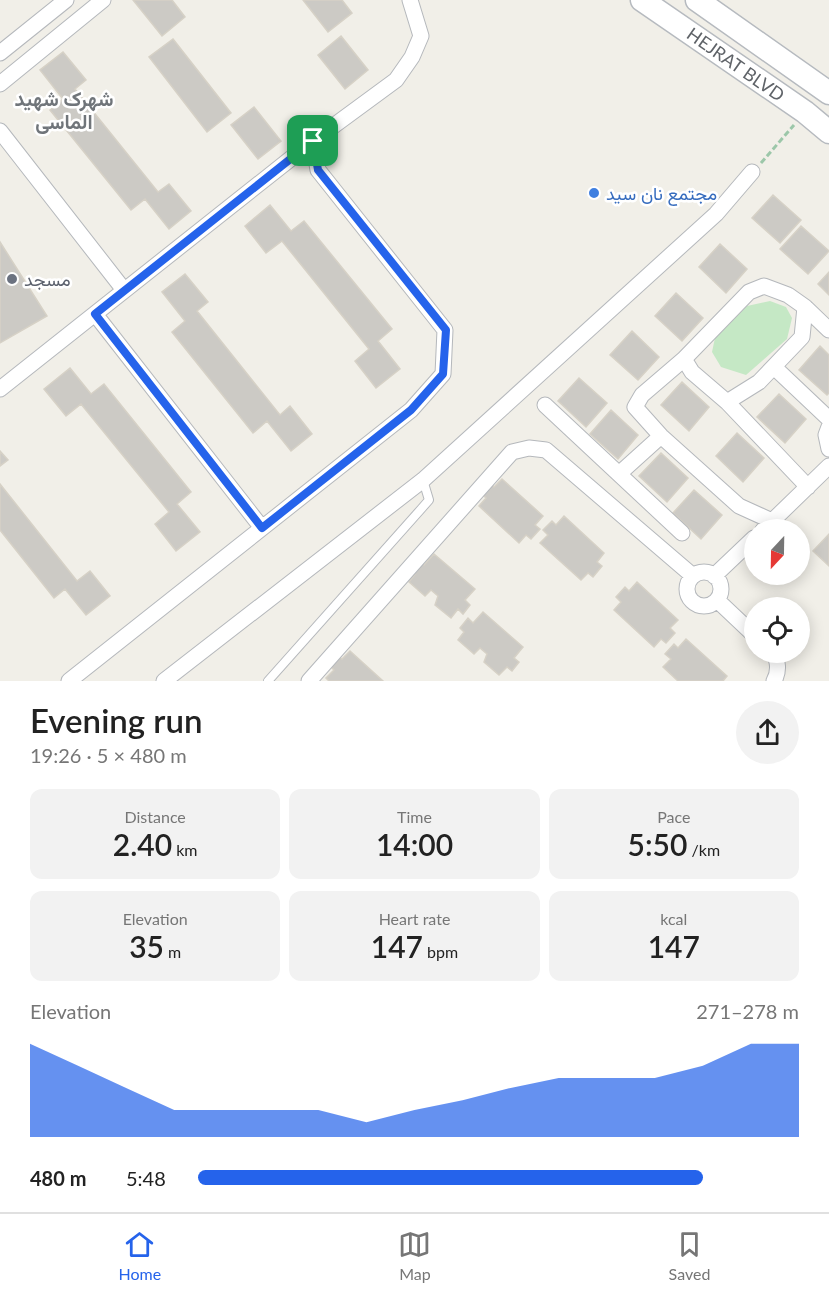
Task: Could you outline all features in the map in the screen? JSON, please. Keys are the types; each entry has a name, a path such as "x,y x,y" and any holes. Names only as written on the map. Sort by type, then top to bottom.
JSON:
{"main road":[{"name":"HEJRAT BLVD","path":"642,0 805,112 829,132"},
{"name":"HEJRAT BLVD","path":"697,0 829,93"}],"street":[{"path":"0,53 66,0"},
{"path":"0,84 104,0"},
{"path":"0,389 313,141 396,80 421,36 410,0"},
{"path":"0,131 124,290"},
{"path":"69,681 411,410 443,374 446,330 318,170 313,141"},
{"path":"164,681 423,480 716,214 753,172"},
{"path":"759,519 739,506 661,436 636,407 642,395 684,359 749,292 764,286 788,295 805,307 829,330"},
{"path":"727,402 759,382 802,337 805,307"},
{"path":"95,314 262,528"},
{"path":"684,359 692,372 727,402 808,487"},
{"path":"774,367 829,419"},
{"path":"545,405 682,533"},
{"path":"829,427 826,435 829,449"},
{"path":"620,473 661,436"},
{"path":"309,681 512,452 529,448 546,450 693,576"},
{"path":"774,519 829,466"},
{"path":"714,576 744,548"},
{"path":"704,573 714,576 721,591 717,600 712,604 702,606 692,601 687,592 687,586 693,576 704,573"},
{"path":"717,600 744,626"},
{"path":"774,681 777,663"}],"lane":[{"path":"268,681 429,500 423,480"}],"path":[{"path":"753,172 805,112"}],"green space":[{"path":"770,301 786,307 792,318 787,339 746,375 721,367 712,352 715,338 747,306"}],"building":[{"path":"133,0 172,0 185,17 162,36"},
{"path":"303,0 342,0 352,13 328,32"},
{"path":"341,36 368,70 345,89 318,55"},
{"path":"173,39 231,113 207,132 149,57"},
{"path":"63,52 86,80 75,89 158,192 169,184 191,211 169,229 145,199 131,210 50,110 63,99 40,70"},
{"path":"254,107 281,141 258,159 231,125"},
{"path":"773,195 801,220 780,243 752,218"},
{"path":"270,205 291,231 304,221 392,329 378,341 400,369 376,388 355,361 369,349 282,241 266,253 245,226"},
{"path":"801,226 829,251 808,274 780,249"},
{"name":"مسجد","path":"0,242 47,316 0,343"},
{"path":"720,244 747,269 726,293 699,267"},
{"path":"829,272 829,295 818,284"},
{"path":"185,274 208,302 197,311 280,415 290,406 312,434 291,451 267,421 253,433 172,332 185,321 162,292"},
{"path":"676,293 703,318 682,341 655,316"},
{"path":"632,331 659,357 638,380 610,355"},
{"path":"820,346 829,355 829,393 827,395 799,370"},
{"path":"70,368 91,394 104,384 191,492 177,504 200,532 176,551 155,524 169,512 81,404 66,416 44,389"},
{"path":"579,378 607,403 586,427 558,401"},
{"path":"682,382 709,407 689,431 661,405"},
{"path":"779,394 806,419 785,443 757,417"},
{"path":"611,410 638,435 618,459 590,434"},
{"path":"737,433 764,458 743,482 716,456"},
{"path":"0,451 8,460 0,466"},
{"path":"661,453 688,478 667,502 639,476"},
{"path":"502,479 543,516 535,525 540,529 531,539 526,535 519,543 479,506 486,498 481,493 490,483 494,487"},
{"path":"0,484 77,581 90,571 110,596 86,615 65,589 54,598 0,530"},
{"path":"694,490 722,515 701,539 673,513"},
{"path":"564,516 604,553 597,562 602,566 593,577 588,573 581,580 540,543 548,535 543,530 552,521 556,525"},
{"path":"829,534 829,566 813,551"},
{"path":"434,554 475,589 465,600 470,605 463,614 458,609 451,618 435,605 438,596 431,590 425,596 409,582 415,574 411,570 419,561 424,565"},
{"path":"637,582 678,620 670,628 675,633 666,643 661,639 654,647 614,610 621,602 616,597 625,587 629,591"},
{"path":"483,612 523,647 514,658 519,662 512,671 507,667 499,675 484,662 487,654 480,648 474,654 458,640 464,632 460,628 468,618 473,623"},
{"path":"686,639 727,676 723,681 678,681 663,667 671,659 665,654 674,644 678,648"},
{"path":"350,651 383,681 329,681 326,678 334,670 329,665 338,656 342,659"}],"place":[{"name":"مجتمع نان سید","path":"594,193"},
{"name":"مسجد","path":"12,279"}],"district":[{"name":"شهرک شهید الماسی","path":"64,110"}],"route":[{"path":"313,141 318,170 446,330 443,374 411,410 262,528 95,314 313,141"}]}
